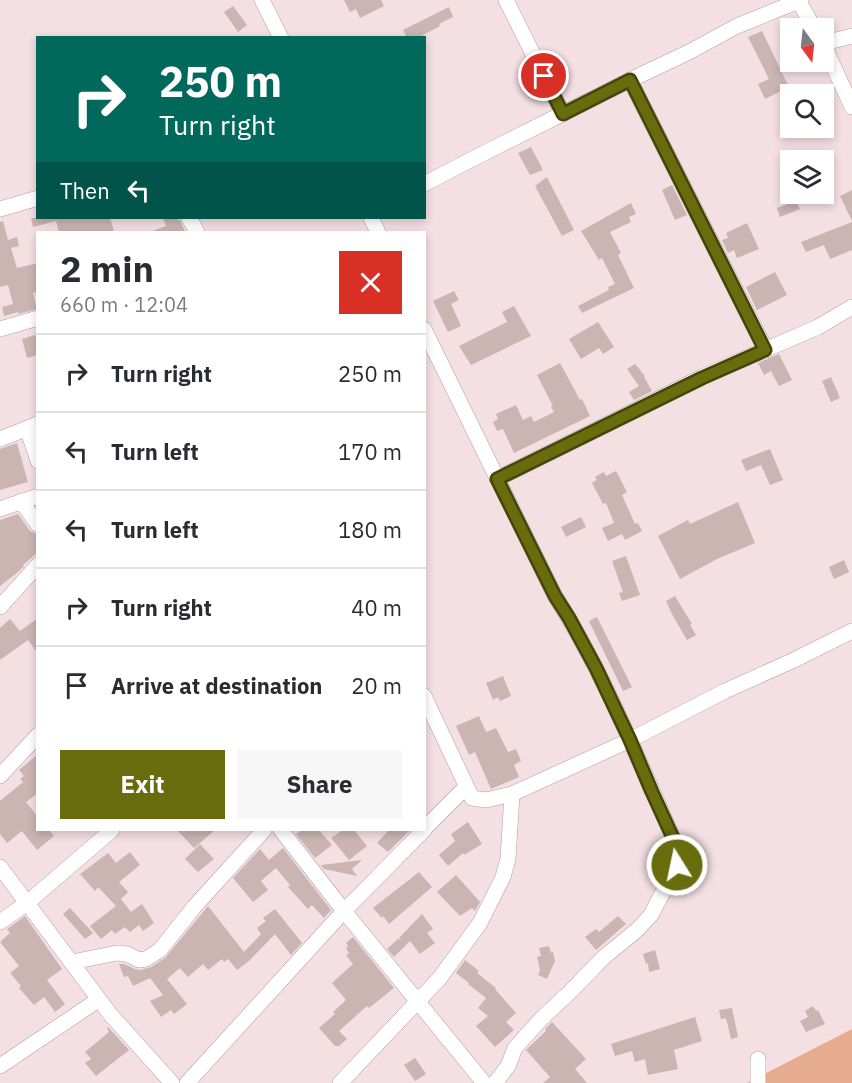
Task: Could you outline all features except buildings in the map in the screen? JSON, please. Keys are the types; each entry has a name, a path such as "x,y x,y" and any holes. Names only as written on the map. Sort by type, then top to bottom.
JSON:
{"street":[{"path":"262,0 280,36"},
{"path":"506,0 563,114"},
{"path":"426,183 737,26 799,0 809,18"},
{"path":"834,42 852,36"},
{"path":"834,67 852,107"},
{"path":"630,80 765,350"},
{"path":"0,209 36,199"},
{"path":"497,479 702,378 818,327 852,307"},
{"path":"0,329 36,319"},
{"path":"426,333 555,596 596,668 630,740 674,840 677,852 677,865 651,915 541,1019 515,1048 508,1066 495,1083"},
{"path":"0,438 32,426 36,449"},
{"path":"0,509 36,497"},
{"path":"21,501 36,522"},
{"path":"0,607 36,567"},
{"path":"426,700 472,798 486,800 512,794 630,740 725,691 852,631"},
{"path":"0,776 36,737"},
{"path":"426,827 466,787"},
{"path":"339,1083 439,979 480,923 497,891 508,859 512,794"},
{"path":"0,922 27,903 111,831"},
{"path":"72,962 117,953 127,954 139,960 146,959 160,950 194,907 263,831"},
{"path":"282,831 344,912 484,1083"},
{"path":"186,1083 422,831"},
{"path":"0,867 98,1000 172,1083"},
{"path":"0,1066 98,1000"},
{"path":"758,1059 758,1083"}],"shaded area":[{"path":"852,1029 852,1083 747,1083"}],"route":[{"path":"544,76 563,114 630,80 765,350 702,378 497,479 555,596 596,668 630,740 674,840 677,865"}]}
